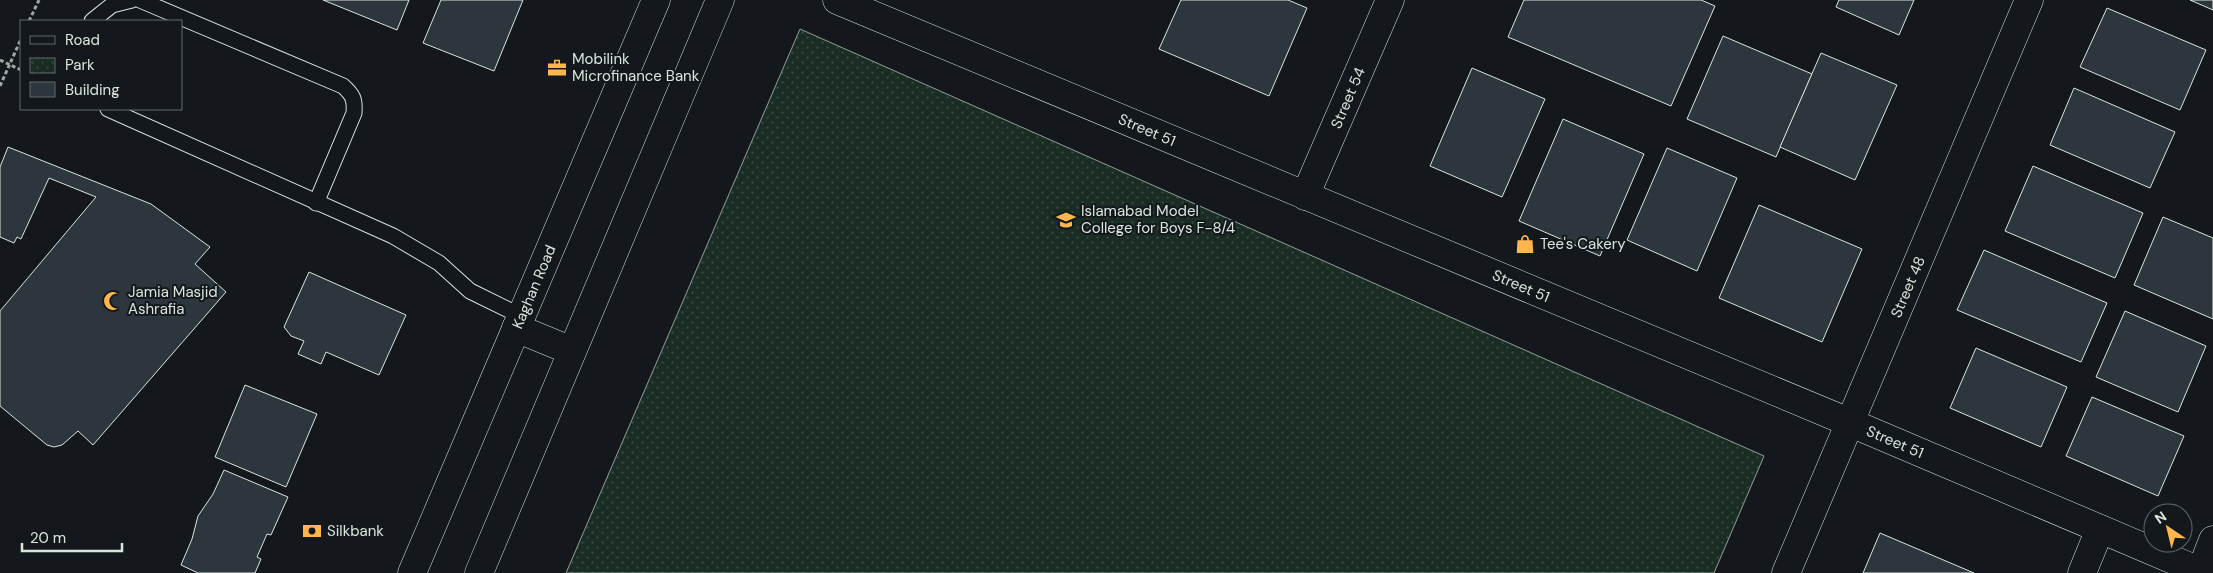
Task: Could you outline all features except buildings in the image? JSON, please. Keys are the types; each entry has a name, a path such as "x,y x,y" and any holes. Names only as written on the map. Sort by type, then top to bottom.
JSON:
{"street":[{"name":"Kaghan Road","path":"412,573 656,0"},
{"path":"478,573 720,0"},
{"name":"Street 51","path":"837,0 2203,572"},
{"name":"Street 54","path":"1305,196 1390,0"},
{"name":"Street 48","path":"1786,573 2029,0"},
{"path":"519,322 572,351"},
{"path":"2082,573 2100,528"},
{"path":"2203,572 2213,540"}],"lane":[{"path":"93,20 112,6 132,0"},
{"path":"140,0 343,86 352,94 355,101 354,113 316,203"},
{"path":"110,110 393,236 439,263 470,291 519,322"}],"path":[{"path":"29,20 39,0"},
{"path":"0,86 20,41"},
{"path":"0,60 20,69"}],"green space":[{"name":"Islamabad Model College for Boys F-8/4","path":"800,29 1764,456 1714,573 566,573"}],"place":[{"name":"Mobilink Microfinance Bank","path":"557,68"},
{"name":"Islamabad Model College for Boys F-8/4","path":"1066,220"},
{"name":"Tee's Cakery","path":"1525,244"},
{"name":"Jamia Masjid Ashrafia","path":"113,301"},
{"name":"Silkbank","path":"312,531"}]}
